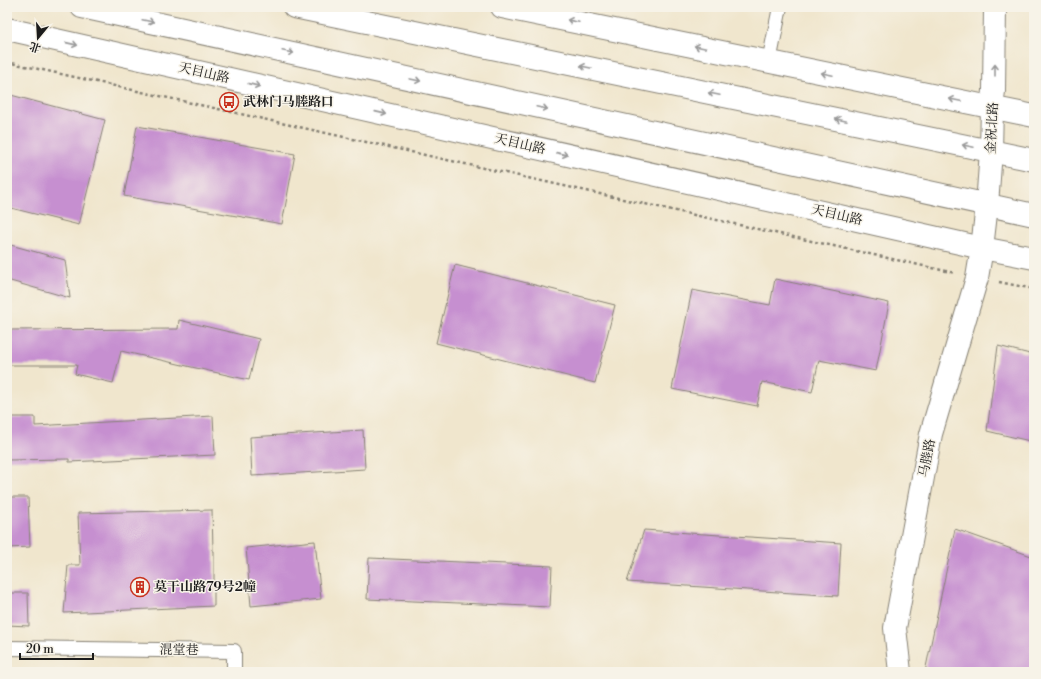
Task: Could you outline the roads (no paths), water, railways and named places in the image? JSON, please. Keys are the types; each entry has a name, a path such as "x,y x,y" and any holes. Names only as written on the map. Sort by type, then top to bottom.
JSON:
{"main road":[{"path":"82,7 987,206 1034,215"},
{"path":"294,7 1034,160"},
{"path":"504,7 1034,116"},
{"name":"金祝北路","path":"982,248 991,151 994,91 995,7"},
{"name":"天目山路","path":"7,29 982,248 1034,258"},
{"name":"马塍路","path":"900,672 895,628 931,434 977,278 982,248"}],"lane":[{"path":"769,62 780,7"},
{"name":"混堂巷","path":"7,648 234,651 234,672"}],"place":[{"name":"武林门马塍路口","path":"229,102"},
{"name":"莫干山路79号2幢","path":"140,587"}]}
